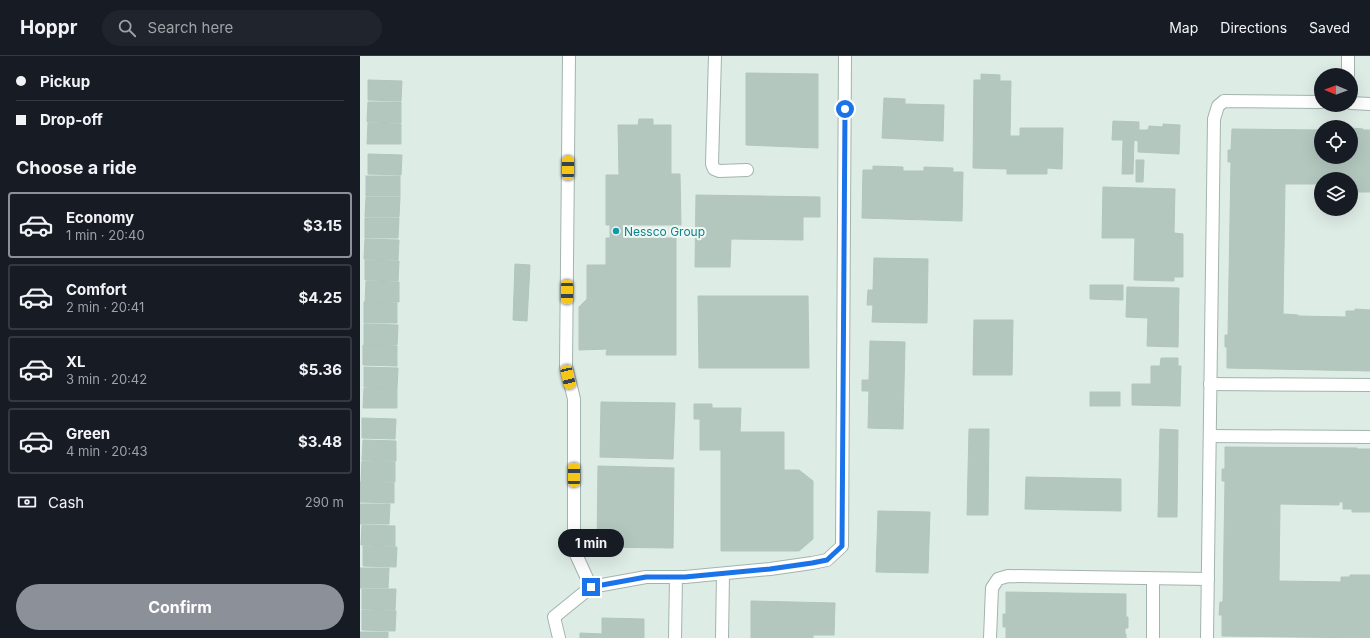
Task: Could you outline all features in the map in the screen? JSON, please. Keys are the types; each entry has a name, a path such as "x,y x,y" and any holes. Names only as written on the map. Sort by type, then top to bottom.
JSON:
{"lane":[{"path":"569,56 566,366 574,399 574,550 591,587"},
{"path":"715,56 712,164 714,169 719,171 747,170"},
{"path":"559,638 554,617 591,587 646,577 724,574 770,569 827,560 842,546 845,56"},
{"path":"1348,56 1348,68"},
{"path":"1207,638 1214,119 1218,106 1224,101 1314,102"},
{"path":"1358,103 1370,104"},
{"path":"1210,384 1370,385"},
{"path":"1210,436 1370,437"},
{"path":"722,638 724,574"},
{"path":"675,638 676,577"},
{"path":"990,638 992,588 998,579 1003,577 1208,580"},
{"path":"1153,578 1153,638"}],"building":[{"path":"746,73 818,74 818,148 746,145"},
{"path":"981,74 1000,75 1000,81 1011,81 1010,136 1020,136 1020,128 1063,128 1062,169 1047,168 1047,174 1007,174 1007,169 973,168 974,80 981,80"},
{"path":"368,80 402,81 401,101 368,100"},
{"path":"884,98 905,99 905,104 944,105 943,141 882,138"},
{"path":"368,102 401,102 401,123 367,122"},
{"name":"Nessco Group","path":"639,119 653,119 653,125 671,125 671,174 680,174 681,225 622,225 623,238 676,238 676,355 606,355 607,349 579,350 579,307 587,299 587,265 606,265 606,238 610,238 610,225 606,225 606,175 619,175 618,125 638,125"},
{"path":"1113,121 1139,122 1139,130 1148,130 1149,126 1163,127 1163,124 1180,125 1179,154 1138,152 1138,141 1134,140 1133,174 1122,174 1123,140 1112,140"},
{"path":"368,123 401,124 401,144 367,144"},
{"path":"1232,129 1314,130 1314,164 1358,164 1358,129 1370,130 1370,192 1358,192 1358,172 1314,172 1314,184 1285,184 1283,314 1298,316 1346,317 1346,311 1355,311 1355,309 1370,310 1370,371 1227,368 1227,347 1225,347 1225,335 1228,335 1231,162 1228,162 1228,150 1231,150"},
{"path":"368,154 402,155 401,175 368,174"},
{"path":"1136,160 1144,160 1143,182 1136,182"},
{"path":"873,166 903,167 903,171 924,171 924,167 953,168 953,172 963,172 962,221 862,218 863,170 873,170"},
{"path":"366,176 400,176 400,196 366,196"},
{"path":"1103,187 1175,189 1174,233 1183,234 1183,277 1174,277 1174,281 1134,280 1135,238 1102,238"},
{"path":"696,195 820,197 820,217 803,217 803,240 731,239 730,267 695,267"},
{"path":"366,197 400,197 399,217 365,217"},
{"path":"365,218 399,218 398,238 365,238"},
{"path":"365,239 399,240 398,260 364,259"},
{"path":"874,258 928,259 927,323 872,322 873,305 867,305 868,290 873,290"},
{"path":"365,260 399,261 398,281 365,280"},
{"path":"515,264 530,265 527,321 513,320"},
{"path":"366,281 399,282 399,302 365,302"},
{"path":"1090,285 1123,285 1123,300 1090,299"},
{"path":"1127,287 1179,288 1178,347 1147,346 1148,318 1126,317"},
{"path":"698,296 808,296 809,368 699,368"},
{"path":"364,302 397,303 397,323 364,323"},
{"path":"974,320 1013,320 1012,375 973,375"},
{"path":"364,324 398,325 397,345 364,345"},
{"path":"870,341 905,342 903,429 868,428 869,391 862,391 862,380 869,380"},
{"path":"363,345 397,346 397,366 363,365"},
{"path":"1161,358 1178,358 1178,366 1181,366 1180,406 1132,405 1132,384 1151,384 1151,366 1160,366"},
{"path":"364,367 398,368 397,388 364,387"},
{"path":"364,388 397,388 397,408 363,408"},
{"path":"1090,392 1120,392 1120,406 1090,406"},
{"path":"601,402 675,403 673,459 600,457"},
{"path":"694,404 712,404 712,408 741,408 740,432 784,432 784,470 799,470 813,481 813,539 799,551 721,551 721,450 700,450 700,419 694,419"},
{"path":"362,418 396,419 395,439 362,438"},
{"path":"969,429 989,429 988,515 967,515"},
{"path":"1160,429 1178,430 1177,517 1158,517"},
{"path":"363,440 396,441 396,461 362,460"},
{"path":"1225,447 1370,449 1370,512 1352,512 1352,509 1343,509 1343,502 1339,502 1339,505 1280,504 1279,581 1341,582 1341,577 1350,577 1350,575 1370,575 1370,638 1222,636 1222,615 1219,615 1220,602 1223,602 1225,481 1222,481 1222,469 1225,469"},
{"path":"362,461 395,462 395,482 361,482"},
{"path":"598,466 674,468 673,548 597,547"},
{"path":"1026,477 1121,479 1121,511 1025,509"},
{"path":"360,482 394,483 394,503 360,502"},
{"path":"360,504 390,504 389,524 360,524"},
{"path":"878,511 930,512 928,573 876,572"},
{"path":"362,525 395,526 395,546 361,545"},
{"path":"363,546 397,547 396,567 363,566"},
{"path":"360,568 389,568 388,588 360,588"},
{"path":"362,589 396,589 395,610 362,609"},
{"path":"1006,592 1126,594 1126,617 1128,617 1128,628 1125,628 1126,638 1006,638 1006,627 1003,627 1003,614 1006,614"},
{"path":"751,601 835,603 834,635 813,635 813,638 751,638"},
{"path":"362,610 396,611 395,631 362,630"},
{"path":"602,618 644,619 644,638 580,638 580,633 602,634"},
{"path":"360,632 388,632 388,638 360,638"}],"place":[{"name":"Nessco Group","path":"616,231"}],"route":[{"path":"591,587 646,577 685,577 770,569 812,563 827,560 842,546 845,109"}]}
